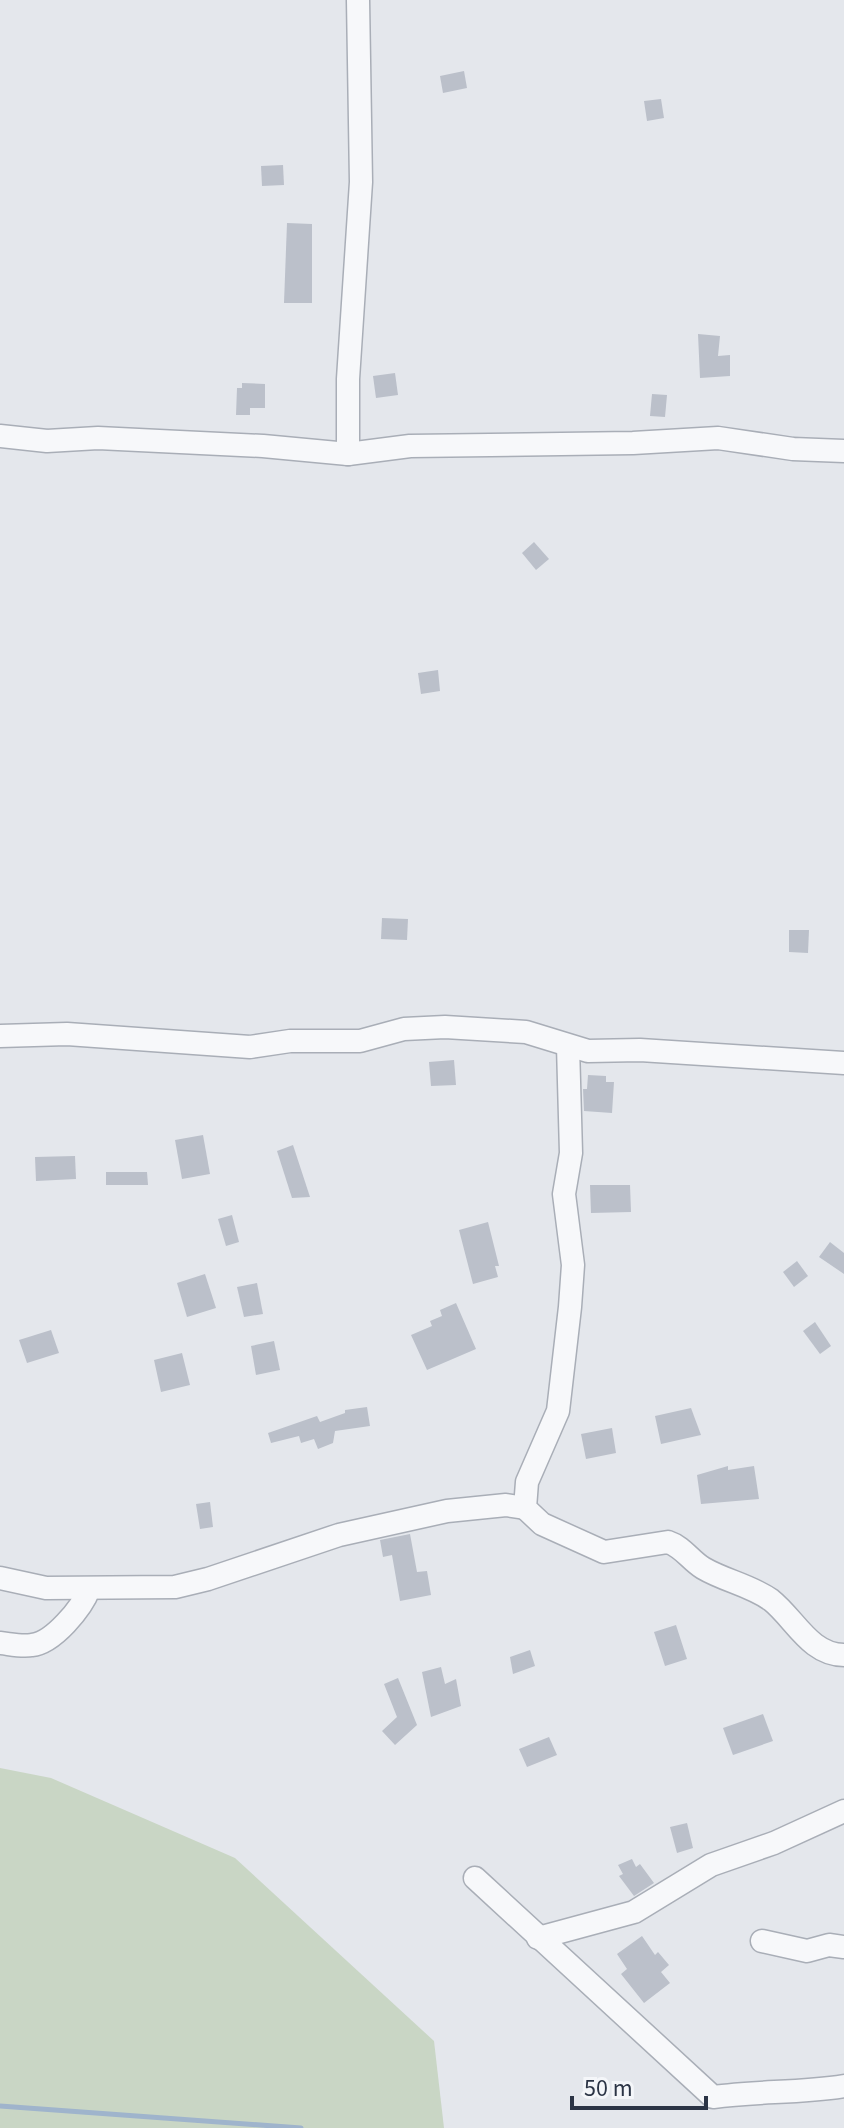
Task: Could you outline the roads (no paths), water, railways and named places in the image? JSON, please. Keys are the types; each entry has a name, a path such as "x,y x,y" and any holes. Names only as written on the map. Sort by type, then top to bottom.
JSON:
{"street":[{"path":"348,454 348,379 361,182 358,0"},
{"path":"0,436 47,441 98,438 263,446 348,454 410,446 633,443 718,438 793,449 844,451"},
{"path":"0,1036 67,1034 250,1047 290,1041 360,1041 404,1029 445,1027 526,1032 588,1051 640,1050 844,1063"},
{"path":"525,1508 527,1482 558,1411 569,1320 573,1265 564,1213 571,1153 568,1046"},
{"path":"0,1578 46,1588 175,1587 339,1535 447,1511 506,1505 525,1508 542,1524 604,1552 668,1542 677,1545 700,1566 772,1601 824,1652 844,1655"},
{"path":"0,1643 34,1645 59,1630 86,1599 89,1589"},
{"path":"538,1938 634,1912 711,1865 774,1843 844,1811"},
{"path":"475,1878 713,2097 744,2093 789,2094 844,2086"},
{"path":"762,1941 807,1951 829,1945 844,1947"}],"waterway":[{"path":"0,2106 301,2128"}]}
